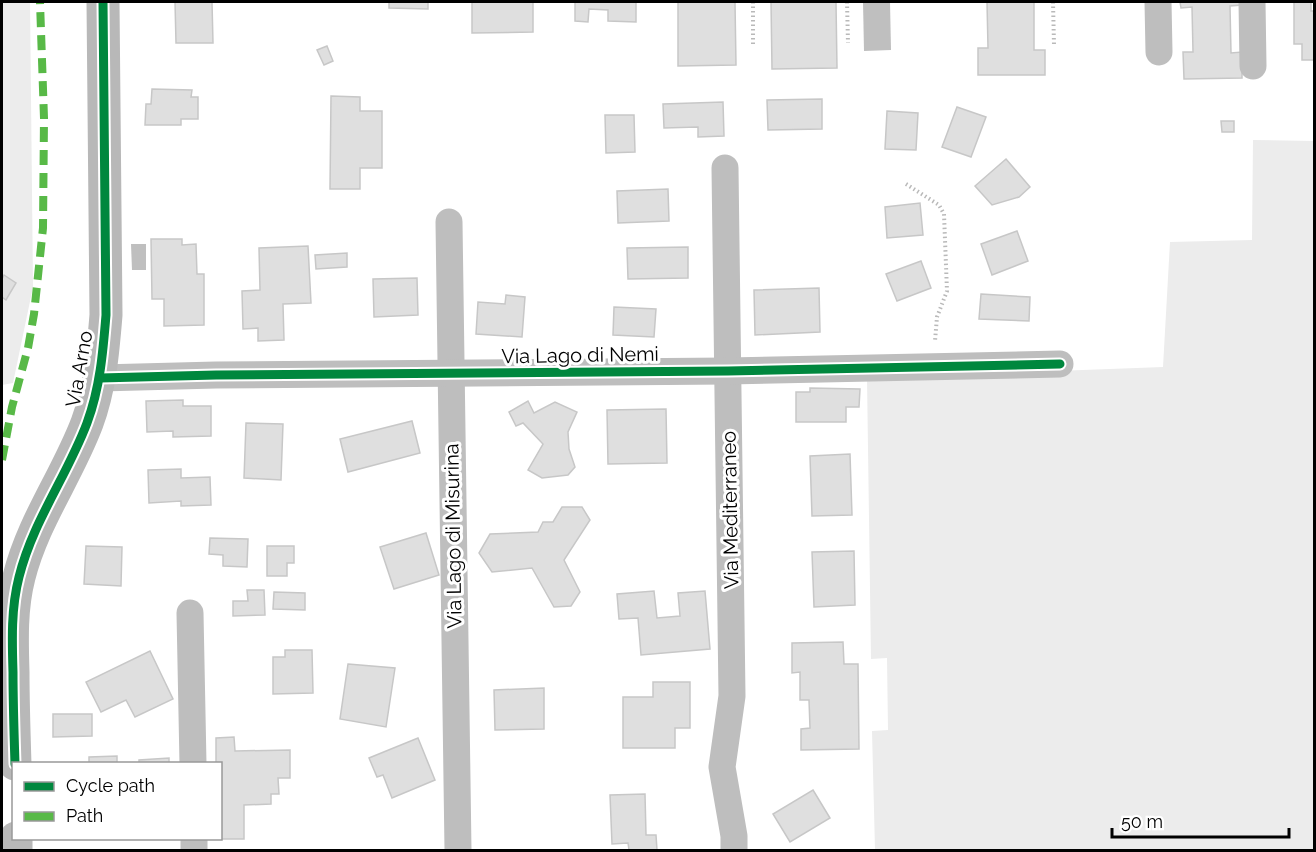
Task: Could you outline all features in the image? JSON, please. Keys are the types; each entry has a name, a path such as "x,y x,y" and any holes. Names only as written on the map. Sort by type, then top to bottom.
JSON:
{"street":[{"name":"Via Arno","path":"15,762 12,629 19,576 34,531 84,431 100,378 106,315 103,2"},
{"path":"1158,2 1159,52"},
{"path":"1252,2 1253,66"},
{"name":"Via Mediterraneo","path":"725,168 732,696 722,766 734,836 734,850"},
{"name":"Via Lago di Misurina","path":"449,222 458,850"},
{"name":"Via Lago di Nemi","path":"100,378 728,371 1060,364"},
{"path":"190,613 193,762"}],"path":[{"path":"753,2 753,46"},
{"path":"847,2 848,43"},
{"path":"1053,2 1054,45"},
{"path":"906,184 939,205 945,214 947,291 936,317 932,368"}],"shaded area":[{"path":"2,2 30,2 33,287 13,383 2,385"},
{"path":"863,2 890,2 891,50 864,51"},
{"path":"1253,140 1314,141 1314,850 875,850 872,731 888,730 887,658 871,659 867,378 1163,367 1170,242 1252,240"},
{"path":"131,244 146,244 146,270 132,270"}],"building":[{"path":"175,2 212,2 213,43 176,43"},
{"path":"389,2 428,2 428,9 389,8"},
{"path":"472,2 533,2 533,32 472,33"},
{"path":"575,2 636,2 636,22 608,21 608,10 589,9 588,22 575,21"},
{"path":"678,2 735,2 736,65 678,66"},
{"path":"771,2 836,2 837,68 772,69"},
{"path":"987,2 1034,2 1034,50 1045,50 1045,75 978,75 978,48 988,48"},
{"path":"1180,2 1242,2 1242,5 1230,6 1231,53 1242,52 1242,78 1184,79 1183,52 1193,52 1192,7 1181,8"},
{"path":"1294,2 1311,2 1311,11 1314,11 1314,60 1302,60 1302,44 1294,44"},
{"path":"327,46 333,61 324,65 317,50"},
{"path":"152,89 192,90 191,97 198,97 198,119 181,119 181,125 145,125 146,104 151,104"},
{"path":"331,96 360,97 360,111 382,111 382,168 360,168 360,189 330,189"},
{"path":"822,99 822,129 768,130 767,100"},
{"path":"723,102 724,136 698,137 698,127 664,128 663,104"},
{"path":"957,107 986,117 971,157 942,147"},
{"path":"887,111 918,113 916,150 885,149"},
{"path":"605,115 634,115 635,152 606,153"},
{"path":"1221,121 1234,121 1234,132 1222,132"},
{"path":"1006,159 1030,187 1019,197 992,205 975,186"},
{"path":"668,189 669,221 618,223 617,191"},
{"path":"920,203 923,235 887,238 885,207"},
{"path":"1017,231 1028,261 992,275 981,244"},
{"path":"151,239 182,239 182,245 196,244 197,274 204,274 204,325 164,326 164,299 152,299"},
{"path":"308,246 311,303 283,304 284,340 258,341 258,328 243,329 242,291 260,290 259,248"},
{"path":"688,247 688,278 628,279 627,248"},
{"path":"347,253 347,267 316,269 315,255"},
{"path":"921,261 931,288 897,301 886,274"},
{"path":"4,275 16,283 6,300 2,297"},
{"path":"417,278 418,315 374,317 373,279"},
{"path":"819,288 820,332 755,335 754,290"},
{"path":"981,294 1030,297 1029,321 979,319"},
{"path":"506,295 525,297 522,337 476,334 478,302 505,304"},
{"path":"614,307 656,309 654,337 613,335"},
{"path":"810,388 860,389 859,407 846,407 846,422 796,422 796,392 810,392"},
{"path":"183,400 183,406 211,406 211,436 173,437 173,431 147,432 146,401"},
{"path":"528,401 534,413 555,402 577,412 568,432 569,449 575,467 568,475 542,478 528,470 543,444 523,423 516,426 509,412"},
{"path":"666,409 667,463 608,464 607,410"},
{"path":"412,421 420,453 348,472 340,439"},
{"path":"246,423 283,424 281,480 244,478"},
{"path":"850,454 852,515 812,516 810,456"},
{"path":"181,469 181,478 210,477 211,505 181,506 181,501 149,503 148,470"},
{"path":"562,507 582,507 590,520 564,560 580,592 571,606 554,607 532,568 492,572 479,553 490,534 538,532 543,522 553,522"},
{"path":"426,533 439,575 394,589 380,547"},
{"path":"210,538 248,539 247,567 223,566 223,555 209,554"},
{"path":"86,546 122,547 121,586 84,584"},
{"path":"267,546 294,546 294,563 287,563 287,576 267,576"},
{"path":"854,551 855,605 814,607 812,552"},
{"path":"247,590 264,590 265,615 233,616 233,601 248,601"},
{"path":"654,591 657,618 680,616 678,593 705,591 710,649 641,655 638,618 619,619 617,594"},
{"path":"274,592 305,593 305,610 273,609"},
{"path":"843,642 844,664 858,664 859,749 801,750 801,729 810,728 809,700 800,700 800,672 792,673 792,643"},
{"path":"285,650 312,650 313,693 273,694 273,657 285,657"},
{"path":"150,651 173,699 135,717 126,700 101,712 86,682"},
{"path":"348,664 395,668 386,727 340,719"},
{"path":"653,682 690,682 690,728 675,728 675,748 623,748 623,697 653,697"},
{"path":"544,688 544,729 495,730 494,690"},
{"path":"53,714 92,714 92,736 53,737"},
{"path":"234,737 235,751 290,750 290,778 278,778 279,794 271,794 271,804 244,805 244,839 222,839 222,762 216,762 216,738"},
{"path":"418,738 435,780 392,798 383,775 377,777 369,758"},
{"path":"117,756 117,762 89,762 89,757"},
{"path":"169,758 169,762 139,762 139,760"},
{"path":"813,790 830,818 790,842 773,814"},
{"path":"645,794 646,835 656,835 657,850 629,850 628,843 612,844 610,795"}],"marked path":[{"path":"2,460 12,407 28,348 43,228 44,118 40,2"}],"cycle path":[{"path":"15,762 12,636 16,589 25,556 41,518 87,423 95,397 102,356 106,315 103,2"},
{"path":"100,378 728,371 1060,364"}]}
